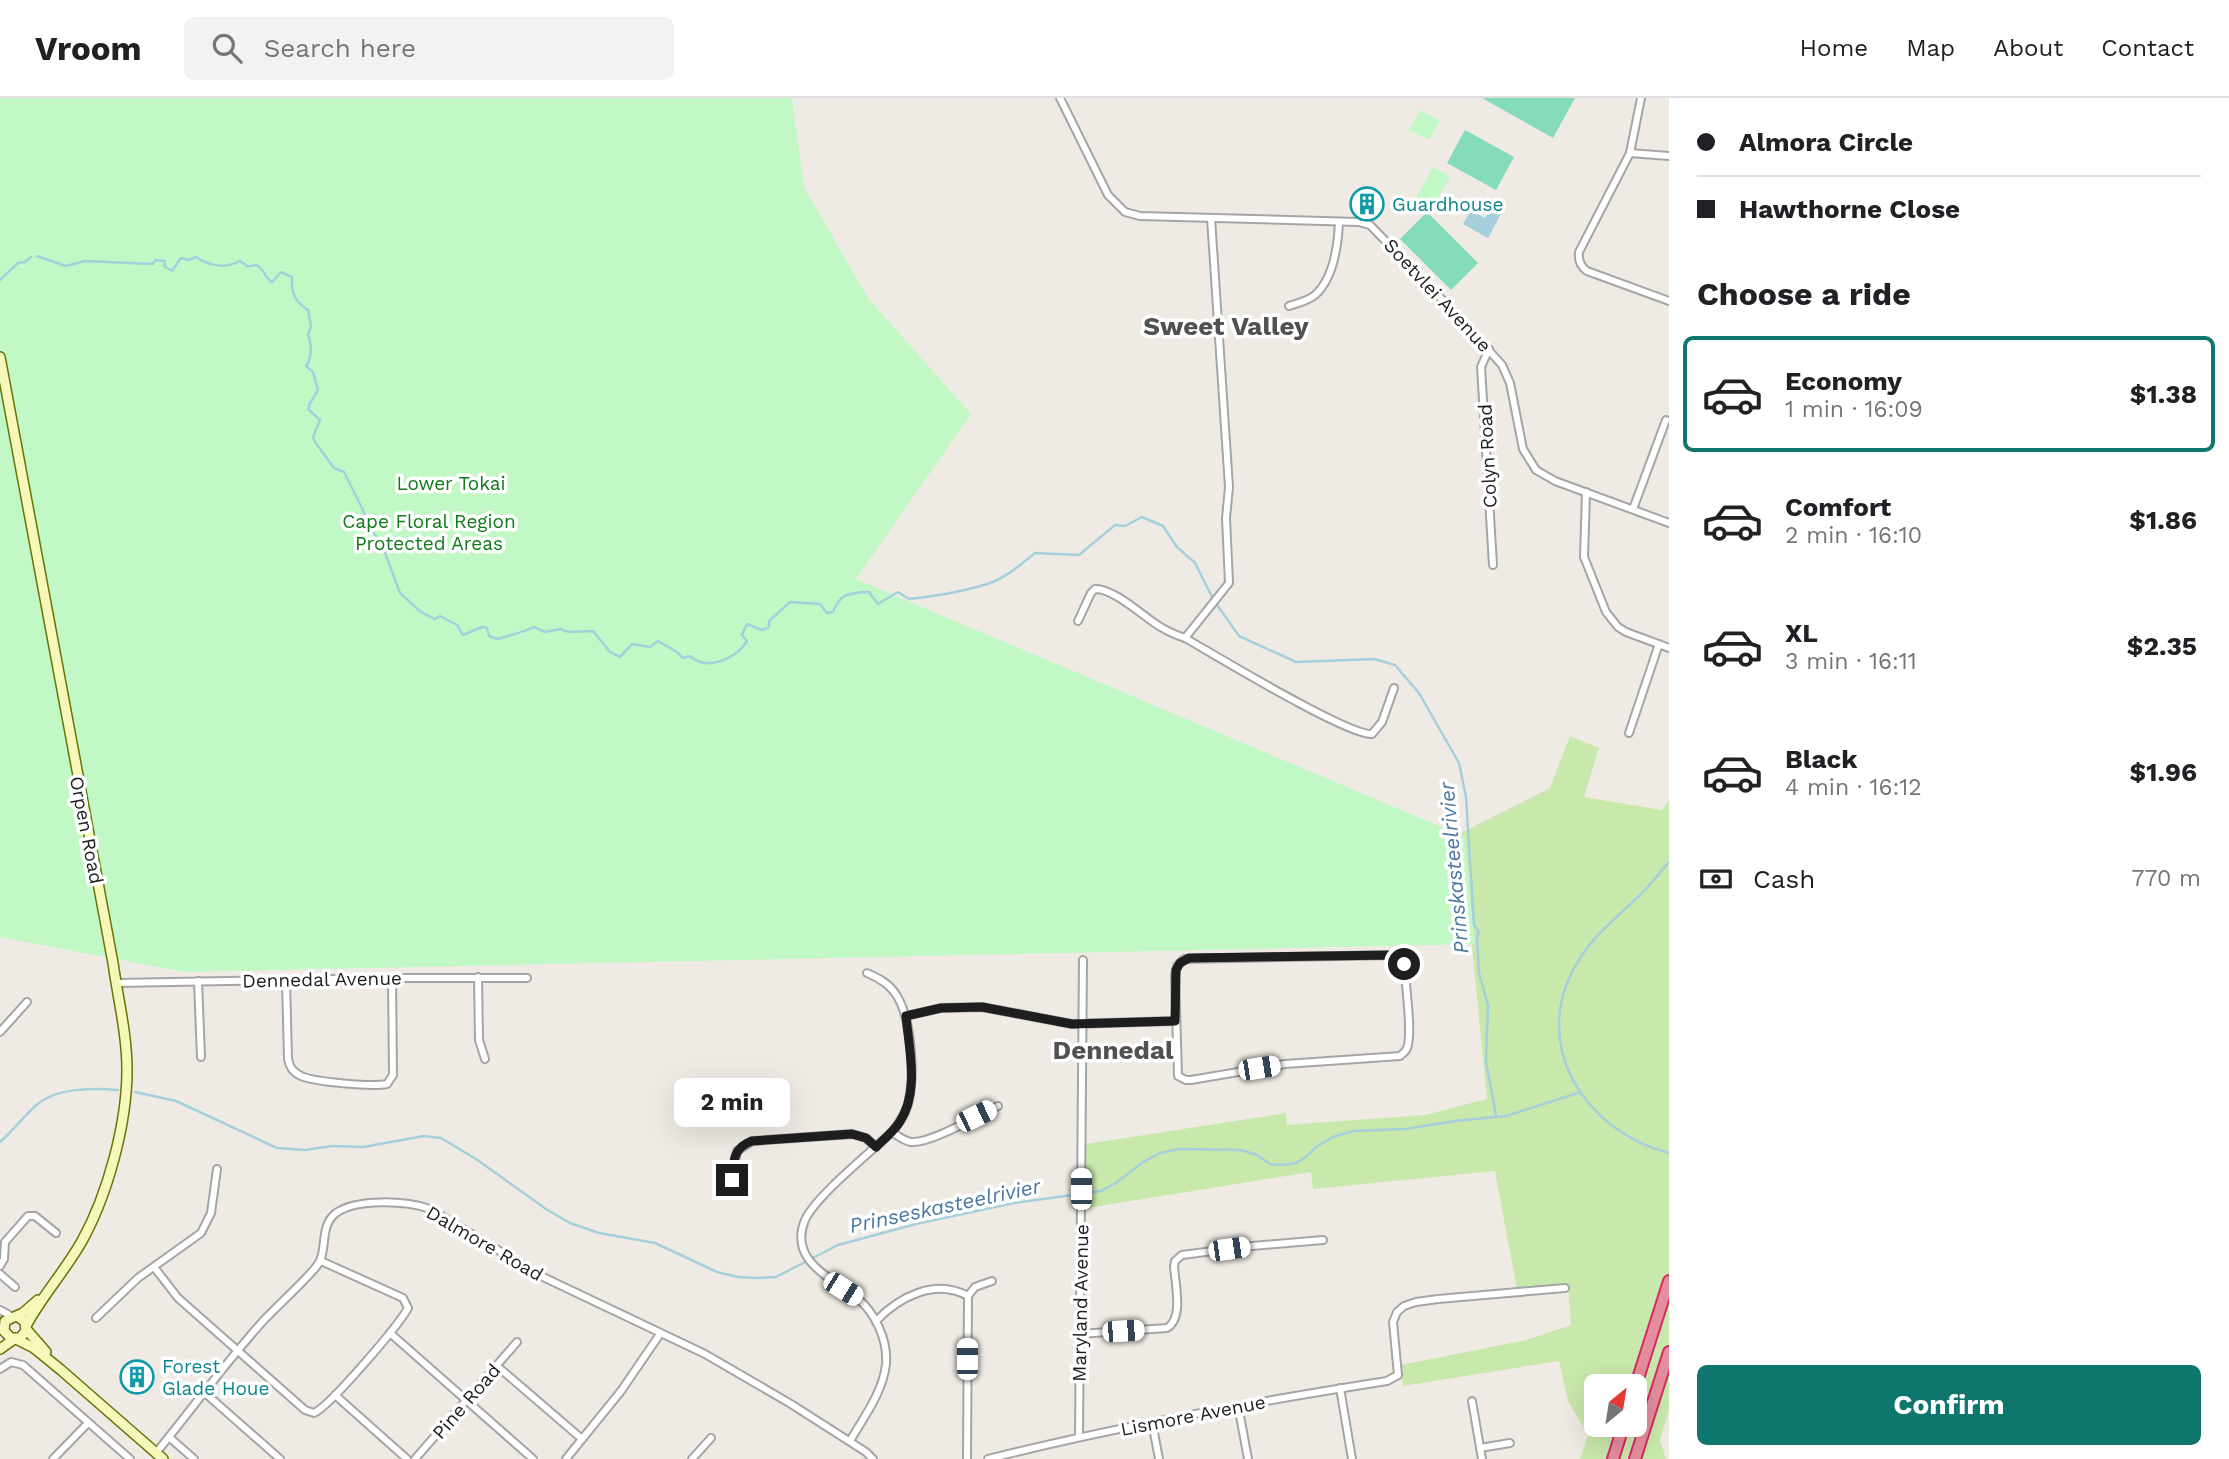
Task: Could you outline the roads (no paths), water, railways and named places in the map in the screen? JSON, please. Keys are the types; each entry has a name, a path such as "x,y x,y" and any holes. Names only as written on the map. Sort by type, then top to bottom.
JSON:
{"highway":[{"path":"1639,1374 1669,1281"},
{"path":"1635,1459 1669,1352"},
{"path":"1613,1459 1620,1437"}],"main road":[{"name":"Orpen Road","path":"0,357 116,983 125,1034 127,1069 118,1137 107,1186 75,1253 26,1328"},
{"name":"Orpen Road","path":"14,1316 49,1289"},
{"path":"61,1370 26,1328 23,1320 14,1316 5,1321 2,1328 7,1336 34,1348 159,1456"},
{"path":"0,1349 22,1336 26,1328"}],"street":[{"name":"Soetvlei Avenue","path":"1060,98 1108,195 1118,207 1132,215 1364,223 1376,231 1502,365 1510,383 1523,449 1530,463 1544,476 1669,523"},
{"path":"1642,98 1630,153 1579,252 1580,263 1592,273 1669,302"},
{"path":"1630,153 1669,156"},
{"path":"1185,638 1225,591 1231,577 1226,518 1230,487 1211,218"},
{"path":"1290,306 1313,297 1321,288 1338,247 1339,222"},
{"name":"Colyn Road","path":"1489,349 1481,367 1493,565"},
{"path":"1633,509 1666,420"},
{"path":"1586,492 1584,557 1606,612 1618,627 1626,632 1669,648"},
{"path":"1078,621 1091,593 1095,589 1101,589 1160,627 1185,638 1309,708 1362,733 1373,734 1378,728 1394,688"},
{"path":"1629,733 1659,644"},
{"path":"1394,955 1404,964 1408,1048 1400,1056 1285,1064 1186,1080 1176,1072 1175,1021 1176,970 1180,963 1189,958 1394,955"},
{"name":"Maryland Avenue","path":"1079,1436 1083,960"},
{"path":"850,1441 877,1395 883,1378 886,1352 876,1321 857,1298 814,1268 803,1238 804,1222 815,1206 892,1132 904,1113 910,1089 912,1073 906,1016 897,995 889,986 867,973"},
{"path":"478,977 479,1040 485,1059"},
{"path":"286,980 288,1059 292,1070 303,1077 375,1086 387,1084 393,1075 392,978"},
{"name":"Dennedal Avenue","path":"116,983 527,978"},
{"path":"198,981 201,1057"},
{"path":"0,1032 27,1002"},
{"path":"906,1016 941,1008 982,1007 1082,1025 1175,1021"},
{"path":"892,1132 904,1140 915,1142 933,1137 998,1106"},
{"path":"732,1180 737,1151 752,1141 852,1134 866,1138 876,1147"},
{"path":"96,1318 138,1278 195,1239 205,1229 213,1200 217,1168"},
{"name":"Dalmore Road","path":"321,1261 325,1230 333,1216 352,1207 373,1203 415,1204 441,1216 541,1276 705,1354 850,1441 873,1459"},
{"path":"0,1266 4,1259 5,1242 28,1216 35,1216 56,1233"},
{"path":"1079,1334 1167,1328 1172,1325 1177,1316 1174,1266 1179,1257 1252,1246 1323,1240"},
{"path":"154,1267 172,1292 237,1351 310,1412 318,1411 335,1395 390,1333 408,1308 406,1301 321,1261 237,1351 169,1437 159,1456"},
{"path":"0,1274 15,1287"},
{"path":"967,1459 968,1296 975,1287 992,1281"},
{"name":"Lismore Avenue","path":"988,1459 1079,1436 1238,1405 1387,1381 1398,1375 1393,1322 1397,1312 1404,1306 1416,1301 1565,1288"},
{"path":"876,1321 890,1307 920,1292 953,1290 968,1296"},
{"path":"0,1310 14,1316"},
{"path":"390,1333 533,1459"},
{"path":"566,1459 621,1391 660,1334"},
{"name":"Pine Road","path":"415,1459 517,1342"},
{"path":"0,1369 14,1362 23,1365 130,1459"},
{"path":"497,1366 582,1439"},
{"path":"1340,1388 1352,1459"},
{"path":"205,1393 278,1458"},
{"path":"335,1395 407,1459"},
{"path":"1472,1401 1482,1459"},
{"path":"1238,1405 1248,1459"},
{"path":"1152,1422 1158,1459"},
{"path":"53,1459 88,1423"},
{"path":"169,1437 194,1459"},
{"path":"692,1459 711,1437"},
{"path":"1480,1448 1510,1443"}],"water":[{"path":"1491,208 1501,214 1488,238 1463,224 1471,210 1485,218"}],"waterway":[{"name":"Prinskasteelrivier","path":"37,256 66,266 85,261 153,264 155,260 165,261 164,266 172,271 181,258 189,260 196,257 206,263 218,265 240,261 247,266 256,265 272,282 281,272 292,277 295,296 308,310 311,326 308,335 311,347 306,366 313,372 318,390 309,405 309,410 320,420 313,437 315,442 334,468 344,472 363,510 367,525 381,542 400,593 421,612 435,619 440,616 457,625 463,635 482,627 487,628 489,636 498,639 534,627 545,632 560,629 569,632 593,631 610,652 620,657 632,644 650,647 658,641 683,658 690,656 697,661 713,663 729,657 742,647 747,641 742,635 747,624 762,630 769,627 769,621 790,602 820,604 827,613 833,612 839,601 851,594 869,592 878,604 898,592 909,599 970,589 1002,577 1035,553 1079,555 1115,525 1125,526 1142,517 1163,526 1177,547 1195,563 1213,599"},
{"name":"Prinskasteelrivier","path":"0,280 18,263 31,257"},
{"name":"Prinskasteelrivier","path":"1217,605 1239,636 1296,662 1374,659 1395,665 1419,693 1459,763 1466,797 1474,925 1479,932 1479,973 1488,1005 1486,1062 1496,1115"},
{"path":"1669,862 1585,950 1564,991 1559,1021 1562,1051 1572,1079 1589,1104 1611,1125 1638,1142 1669,1153"},
{"name":"Prinseskasteelrivier","path":"0,1142 39,1103 56,1094 77,1090 118,1090"},
{"name":"Prinseskasteelrivier","path":"135,1092 176,1101 277,1148 305,1150 332,1146 363,1147 424,1136 441,1138 570,1223 599,1233 655,1243 717,1272 757,1278 776,1277 838,1245 920,1223 1014,1203 1101,1191 1160,1153 1179,1149 1241,1150 1257,1155 1270,1164 1296,1163 1333,1137 1353,1131 1405,1129 1506,1116 1578,1093"}],"place":[{"name":"Guardhouse","path":"1367,204"},
{"name":"Forest Glade Houe","path":"137,1377"}],"district":[{"name":"Sweet Valley","path":"1226,326"},
{"name":"Dennedal","path":"1113,1050"}],"park label":[{"name":"Lower Tokai","path":"451,483"},
{"name":"Cape Floral Region Protected Areas","path":"429,532"}]}
